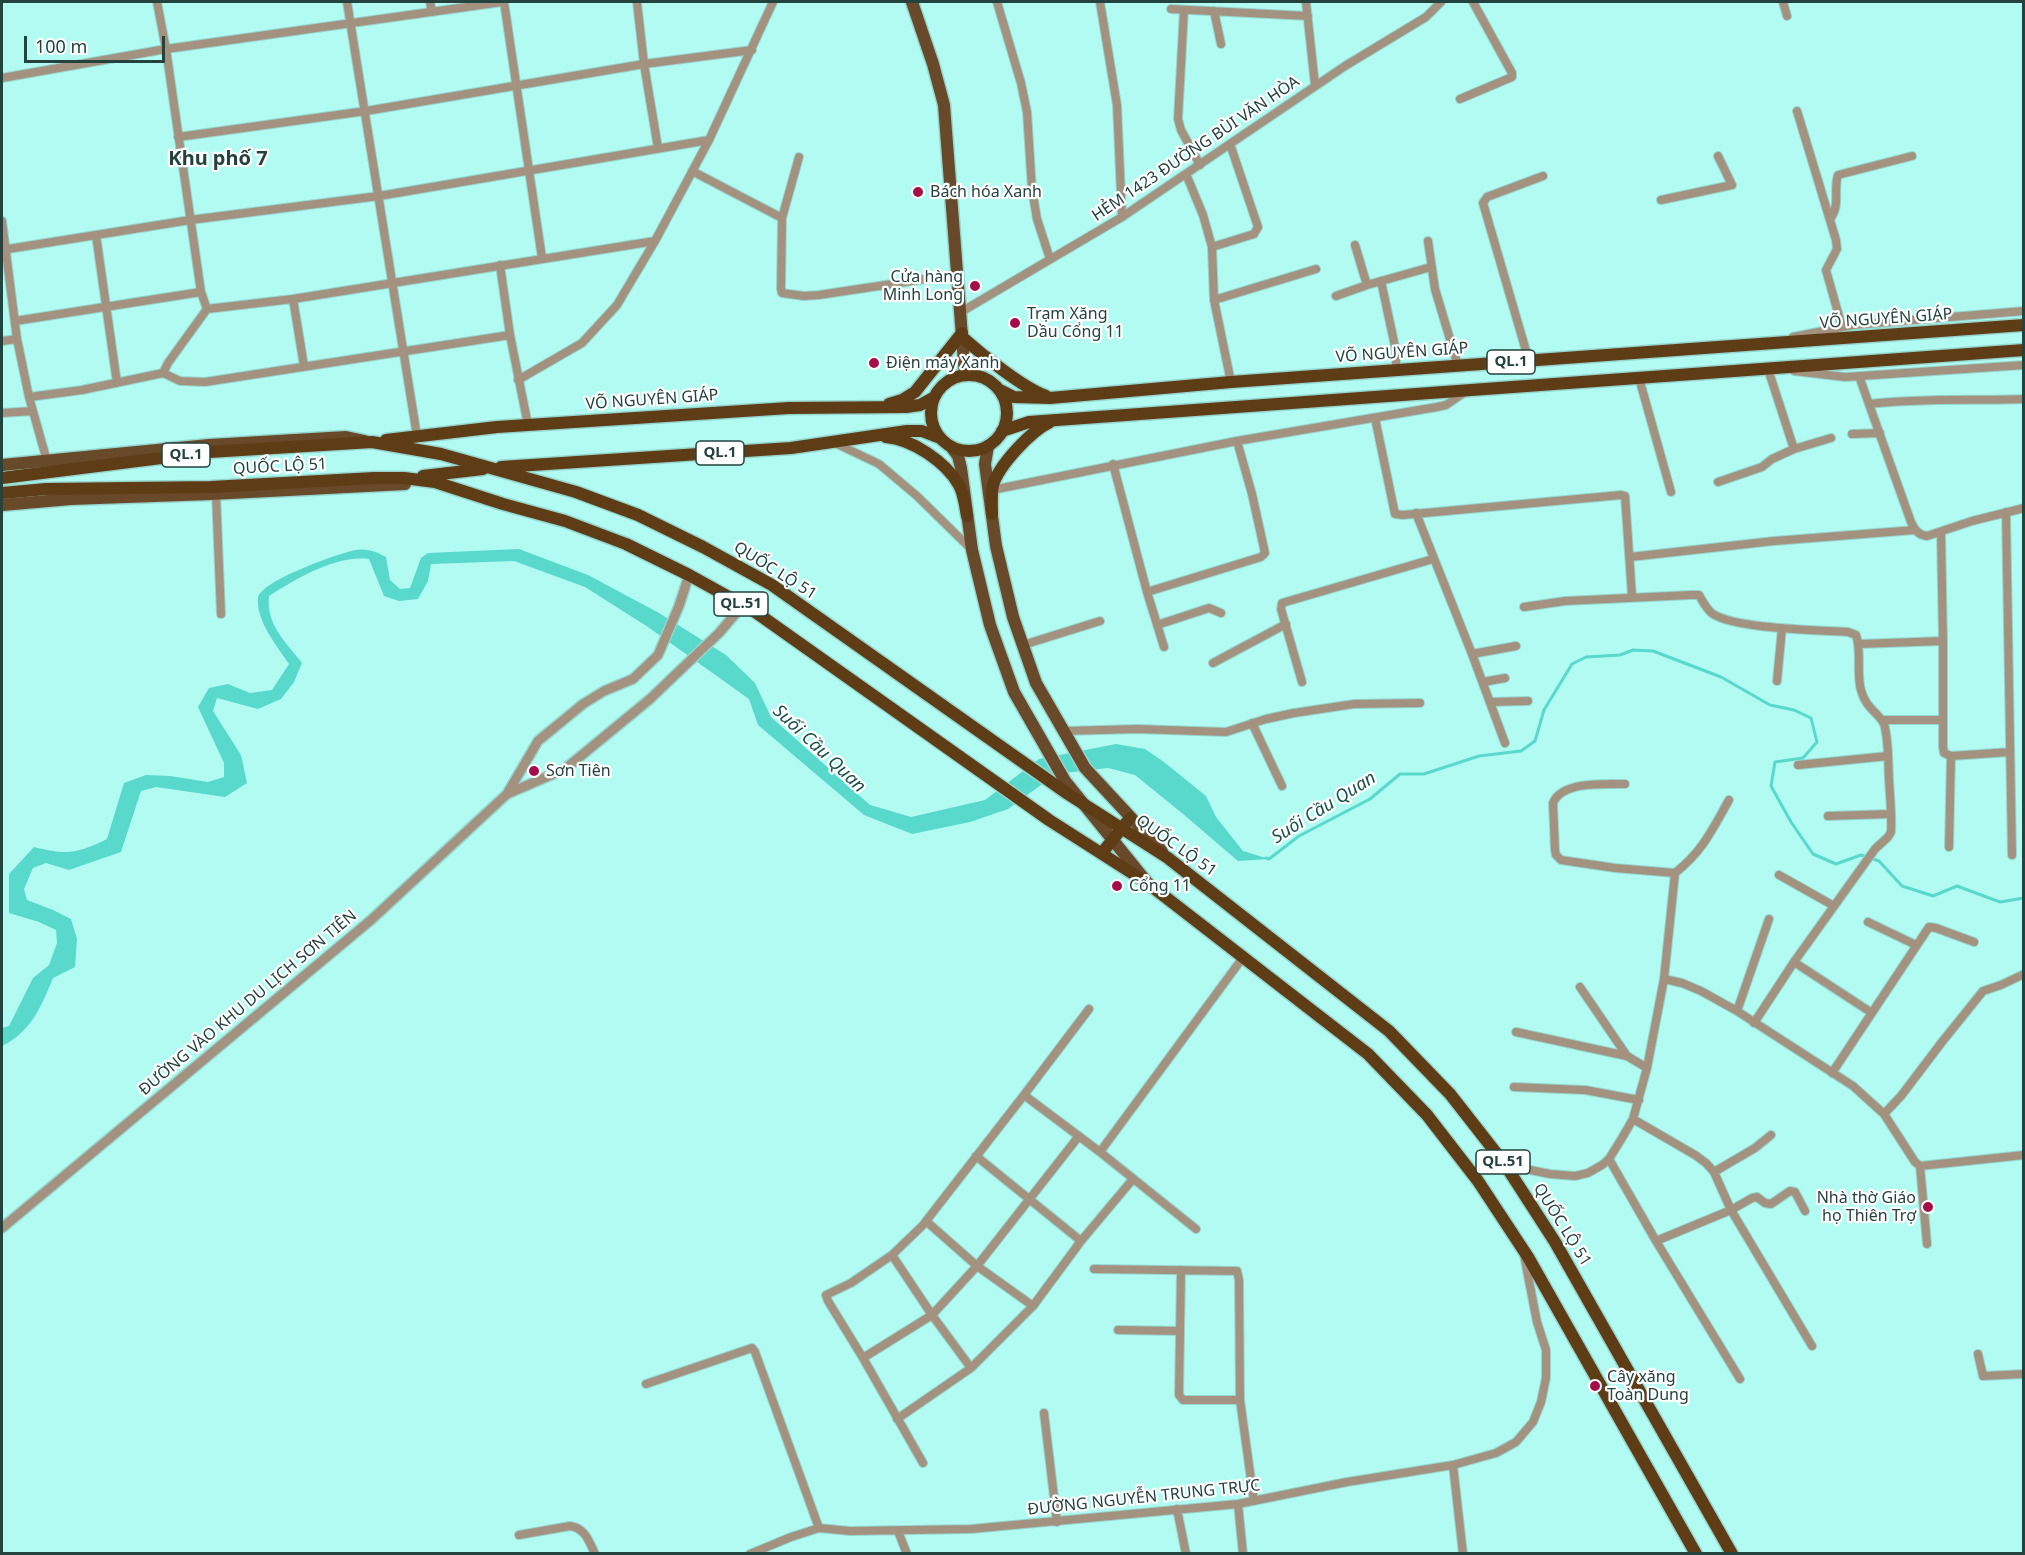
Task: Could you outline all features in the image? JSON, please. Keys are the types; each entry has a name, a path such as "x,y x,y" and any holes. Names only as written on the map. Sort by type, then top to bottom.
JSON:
{"highway":[{"name":"VÕ NGUYÊN GIÁP","path":"1000,390 1014,397 1050,398 1231,382 2024,325"},
{"path":"884,406 902,400 915,392 962,335 973,347 1031,389 1050,398"},
{"name":"QL.1","path":"988,446 998,438 1002,431 1029,422 2024,350"},
{"name":"QL.1","path":"933,398 942,385 952,378 965,375 978,376 990,381 1000,390"},
{"path":"1000,390 1006,401 1007,414 1002,431"},
{"name":"VÕ NGUYÊN GIÁP","path":"372,442 528,425 789,408 920,405 933,398"},
{"path":"933,398 931,419 934,431 940,438"},
{"path":"992,514 992,490 996,477 1028,436 1054,420"},
{"name":"QL.1","path":"384,484 404,478 491,468 791,448 907,430 922,431 940,438 952,448"},
{"path":"449,432 451,472"},
{"path":"867,437 897,438 927,453 958,484 968,516"},
{"name":"QUỐC LỘ 51","path":"2,477 209,452 372,442 450,457 576,492 628,511 703,547 772,585 1068,794 1168,858 1389,1031 1450,1094 1505,1165 1555,1242 1732,1554"},
{"path":"952,448 976,451 988,446"},
{"name":"QUỐC LỘ 51","path":"2,493 46,489 211,487 404,478 435,482 565,521 626,544 689,574 743,605 1049,820 1146,882 1368,1054 1426,1115 1478,1181 1523,1251 1696,1554"},
{"path":"1102,853 1130,818"}],"main road":[{"path":"912,2 944,105 965,375"},
{"name":"QUỐC LỘ 51","path":"2,465 209,445 335,437 372,442"},
{"path":"988,446 985,464 996,546 1013,617 1036,682 1085,768 1168,858"},
{"path":"952,448 958,456 961,468 972,550 990,625 1014,692 1065,781 1146,882"},
{"name":"QUỐC LỘ 51","path":"2,505 71,499 216,494 384,484 452,487"}],"street":[{"path":"157,2 201,292 207,309"},
{"path":"347,2 417,436"},
{"path":"430,2 432,12"},
{"path":"2,78 166,50 503,2 542,258"},
{"path":"637,2 644,64 658,148"},
{"path":"518,380 582,343 617,305 655,241 709,140 773,2"},
{"path":"997,2 1027,111 1032,189 1037,219 1050,258"},
{"path":"1100,2 1117,105 1122,217"},
{"path":"1306,2 1316,85"},
{"name":"HẺM 1423 ĐƯỜNG BÙI VĂN HÒA","path":"961,312 1122,217 1316,85 1426,17 1441,2"},
{"path":"1461,99 1512,77 1512,73 1473,2"},
{"path":"1783,2 1787,16"},
{"path":"1171,9 1308,16"},
{"path":"1184,10 1178,119 1181,130 1200,165"},
{"path":"1214,11 1221,44"},
{"path":"178,136 366,111 644,64 752,50"},
{"path":"1797,111 1837,249 1826,270 1842,327"},
{"path":"3,250 190,220 379,196 709,140"},
{"path":"1212,247 1254,234 1258,230 1230,144"},
{"path":"1661,200 1732,185 1718,156"},
{"path":"1830,219 1836,207 1838,175 1912,156"},
{"path":"799,157 782,218 782,293 804,296 819,295 958,274"},
{"path":"692,171 782,218"},
{"path":"1186,174 1203,215 1212,247 1214,300 1231,382"},
{"path":"1528,361 1483,203 1486,196 1543,176"},
{"path":"2,221 3,250 17,339 29,397 47,460"},
{"path":"96,235 117,383"},
{"path":"163,373 207,309 293,299 655,241"},
{"path":"1428,241 1435,288 1458,366"},
{"path":"1356,245 1367,285"},
{"path":"500,265 510,335 528,425"},
{"path":"1336,296 1431,267"},
{"path":"1214,300 1316,269"},
{"path":"1381,281 1396,351 1396,370"},
{"path":"15,321 201,292"},
{"path":"293,299 304,366"},
{"path":"1755,345 1842,327 2024,311"},
{"path":"29,397 163,373 180,381 205,382 510,335"},
{"path":"2,341 17,339"},
{"path":"1794,449 1771,368 1845,377 2024,365"},
{"path":"1859,376 1915,530 1920,535 1927,536 1972,521 2024,508"},
{"path":"1639,378 1671,492"},
{"path":"992,490 1113,464 1446,405 1466,391"},
{"path":"1870,404 1900,400 2024,399"},
{"path":"2,413 33,411"},
{"path":"1375,418 1395,514 1625,496 1632,596"},
{"path":"1852,434 1880,433"},
{"path":"1718,482 1762,467 1772,459 1794,449 1831,438"},
{"path":"1147,592 1265,554 1252,494 1237,441"},
{"path":"832,442 879,464 917,496 972,550"},
{"path":"1113,464 1164,647"},
{"path":"216,494 221,614"},
{"path":"2006,512 2012,855"},
{"path":"1416,513 1505,743"},
{"path":"1630,557 1915,530"},
{"path":"1941,532 1942,747 1944,753 1951,756 2010,752"},
{"path":"1302,682 1281,609 1284,601 1433,559"},
{"name":"ĐƯỜNG VÀO KHU DU LỊCH SƠN TIÊN","path":"2,1228 371,920 507,794 538,741 583,704 604,691 633,679 658,656 679,606 689,574"},
{"path":"1524,607 1565,601 1632,596 1699,596 1713,614 1727,619 1782,628 1848,632 1856,635 1859,644 1858,668 1861,691 1867,705 1882,720 1884,726 1888,756 1891,832 1875,849 1834,906 1754,1023"},
{"name":"ĐƯỜNG VÀO KHU DU LỊCH SƠN TIÊN","path":"507,794 565,769 651,699 743,605"},
{"path":"1157,625 1205,608 1213,608 1221,613"},
{"path":"1023,645 1100,621"},
{"path":"1212,663 1286,624"},
{"path":"1777,681 1782,628"},
{"path":"1859,644 1943,641"},
{"path":"1472,654 1516,646"},
{"path":"1483,682 1505,678"},
{"path":"1491,702 1528,701"},
{"path":"1066,735 1137,729 1222,732 1294,713 1354,704 1420,702"},
{"path":"1882,720 1943,720"},
{"path":"1252,723 1282,786"},
{"path":"1798,765 1888,756"},
{"path":"1949,847 1951,756"},
{"path":"1625,784 1593,784 1561,792 1556,797 1553,803 1556,855 1561,860 1570,863 1675,873 1688,863 1704,845 1729,800"},
{"path":"1828,816 1890,814"},
{"path":"1505,1165 1550,1174 1575,1176 1588,1173 1609,1159 1633,1119 1647,1068 1664,979 1675,873"},
{"path":"1779,875 1834,906"},
{"path":"1737,1011 1768,919"},
{"path":"1868,922 1916,945"},
{"path":"1832,1073 1929,927 1974,942"},
{"path":"1100,1152 1244,956"},
{"path":"1794,962 1872,1013"},
{"path":"1884,1114 1901,1096 1983,991 2024,974"},
{"path":"1664,979 1701,991 1737,1011 1852,1086 1884,1114 1915,1162 1920,1166 2024,1155"},
{"path":"1580,987 1627,1056"},
{"path":"922,1463 826,1295 851,1283 892,1255 926,1221 1089,1009"},
{"path":"1516,1032 1627,1056 1647,1068"},
{"path":"1514,1087 1585,1090 1638,1100"},
{"path":"1024,1095 1196,1229"},
{"path":"1633,1119 1695,1155 1714,1172 1731,1210 1812,1346"},
{"path":"1714,1172 1755,1148 1771,1135"},
{"path":"863,1358 932,1315 977,1266 1079,1137"},
{"path":"976,1156 1081,1241"},
{"path":"1609,1159 1740,1379"},
{"path":"1920,1166 1927,1244"},
{"path":"897,1419 972,1368 1033,1306 1081,1241 1133,1179"},
{"path":"1656,1241 1731,1210 1752,1198 1757,1197 1765,1203 1771,1203 1790,1191 1795,1192 1805,1211"},
{"path":"926,1221 977,1266 1033,1306"},
{"name":"ĐƯỜNG NGUYỄN TRUNG TRỰC","path":"750,1554 819,1528 850,1531 970,1529 1238,1504 1347,1482 1453,1466 1496,1453 1516,1442 1533,1422 1541,1402 1546,1378 1546,1350 1537,1322 1523,1251"},
{"path":"892,1255 932,1315 972,1368"},
{"path":"1094,1269 1237,1271 1240,1400 1254,1501"},
{"path":"1180,1270 1179,1395 1184,1400 1240,1400"},
{"path":"1118,1330 1180,1331"},
{"path":"646,1384 752,1348 819,1528"},
{"path":"1978,1354 1983,1376 2024,1374"},
{"path":"1044,1413 1057,1522"},
{"path":"1453,1466 1463,1554"},
{"path":"1238,1504 1244,1554"},
{"path":"1177,1509 1186,1554"},
{"path":"519,1535 570,1526 578,1527 583,1531 595,1554"},
{"path":"898,1531 907,1554"}],"water":[{"name":"Suối Cầu Quan","path":"363,549 386,557 390,580 400,589 410,588 421,558 428,553 519,549 588,575 659,613 726,655 755,683 771,717 870,805 911,817 985,800 1039,759 1116,744 1145,749 1164,762 1206,796 1216,817 1243,851 1269,859 1238,861 1135,775 1108,768 1056,774 1008,809 970,822 912,834 864,815 758,725 749,699 648,627 585,587 514,561 431,564 428,581 418,599 399,601 384,596 369,559 356,559 330,564 291,582 269,596 274,624 302,663 294,682 281,699 258,709 217,698 213,711 241,755 247,783 225,797 156,787 141,791 121,852 69,870 46,863 33,868 24,889 27,900 71,919 77,939 75,967 53,978 39,1009 28,1026 21,1034 2,1046 2,1028 9,1026 33,978 49,965 57,943 56,930 9,913 9,874 34,847 71,852 107,839 124,783 146,775 208,782 224,777 224,763 198,707 209,688 228,684 250,693 272,690 289,664 268,633 260,615 258,598 262,591 300,569 355,550"}],"waterway":[{"name":"Suối Cầu Quan","path":"1266,858 1269,859 1299,836 1370,799 1400,774 1424,774 1479,756 1521,751 1535,741 1544,710 1572,664 1586,657 1620,655 1633,650 1653,651 1721,677 1770,705 1794,710 1811,718 1817,742 1803,758 1775,762 1771,786 1791,822 1813,854 1836,864 1861,855 1879,861 1902,886 1933,896 1957,886 2000,902 2024,898"}],"place":[{"name":"Bách hóa Xanh","path":"918,192"},
{"name":"Cửa hàng Minh Long","path":"975,286"},
{"name":"Trạm Xăng Dầu Cổng 11","path":"1015,323"},
{"name":"Điện máy Xanh","path":"874,363"},
{"name":"Sơn Tiên","path":"534,771"},
{"name":"Cổng 11","path":"1117,886"},
{"name":"Nhà thờ Giáo họ Thiên Trợ","path":"1928,1207"},
{"name":"Cây xăng Toàn Dung","path":"1595,1386"}],"district":[{"name":"Khu phố 7","path":"218,159"}]}
